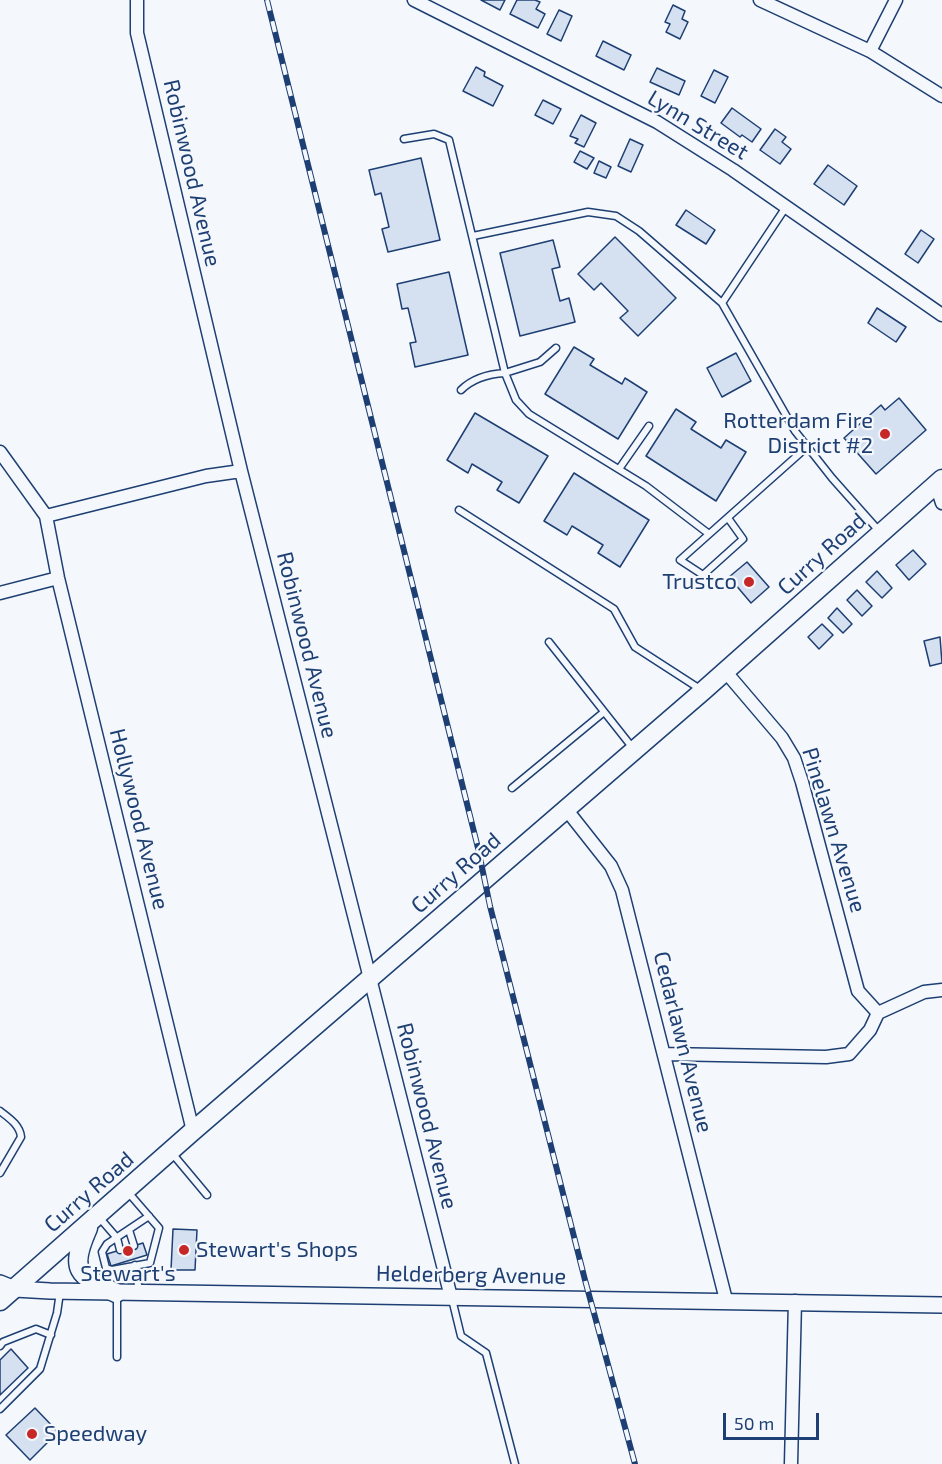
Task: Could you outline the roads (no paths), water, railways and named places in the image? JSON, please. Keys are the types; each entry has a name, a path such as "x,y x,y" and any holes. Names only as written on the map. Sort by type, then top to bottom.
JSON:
{"main road":[{"name":"Curry Road","path":"0,1301 7,1286 94,1219 703,691 939,482"},
{"path":"94,1219 79,1249 77,1262 87,1280 116,1293"}],"street":[{"name":"Robinwood Avenue","path":"137,0 137,33 241,471 451,1297"},
{"name":"Lynn Street","path":"414,0 657,122 733,170 942,315"},
{"path":"760,0 870,51 942,96"},
{"path":"870,51 896,0"},
{"path":"0,453 46,516 206,476 241,471"},
{"path":"939,482 942,503"},
{"name":"Hollywood Avenue","path":"46,516 58,578 193,1131"},
{"path":"0,593 58,578"},
{"name":"Pinelawn Avenue","path":"725,671 782,738 794,758 858,992 878,1013"},
{"name":"Cedarlawn Avenue","path":"566,809 611,866 622,890 726,1300"},
{"path":"665,1054 826,1058 849,1054 870,1030 878,1013 924,992 942,990"},
{"name":"Helderberg Avenue","path":"7,1286 60,1292 795,1301 942,1305"},
{"path":"791,1464 795,1301"}],"lane":[{"path":"404,139 434,134 449,140 505,372 516,400 529,414 646,486 709,534"},
{"path":"722,303 787,207"},
{"path":"473,236 588,212 616,216 639,231 722,303 795,431 881,533"},
{"path":"461,390 469,382 540,362 556,348"},
{"path":"619,469 649,426"},
{"path":"728,518 743,539 703,575 680,560 807,447"},
{"path":"459,510 614,609 635,647 703,691"},
{"path":"549,642 634,750"},
{"path":"512,788 604,712"},
{"path":"0,1111 21,1132 19,1143 0,1173"},
{"path":"171,1151 207,1195"},
{"path":"0,1157 6,1163"},
{"path":"126,1191 149,1216 159,1228 150,1263 138,1262 112,1270 106,1268 102,1252 107,1244 149,1216"},
{"path":"94,1219 117,1238 120,1250"},
{"path":"129,1230 134,1246"},
{"path":"138,1262 140,1293"},
{"path":"0,1409 40,1369 51,1335 60,1292"},
{"path":"116,1293 117,1357"},
{"path":"451,1297 461,1336 486,1353 515,1464"},
{"path":"1,1342 36,1329 51,1335"}],"railway":[{"path":"267,0 478,848 490,906 585,1280 635,1464"}],"place":[{"name":"Rotterdam Fire District #2","path":"885,434"},
{"name":"Trustco","path":"749,582"},
{"name":"Stewart's Shops","path":"184,1250"},
{"name":"Stewart's","path":"128,1251"},
{"name":"Speedway","path":"32,1434"}]}
